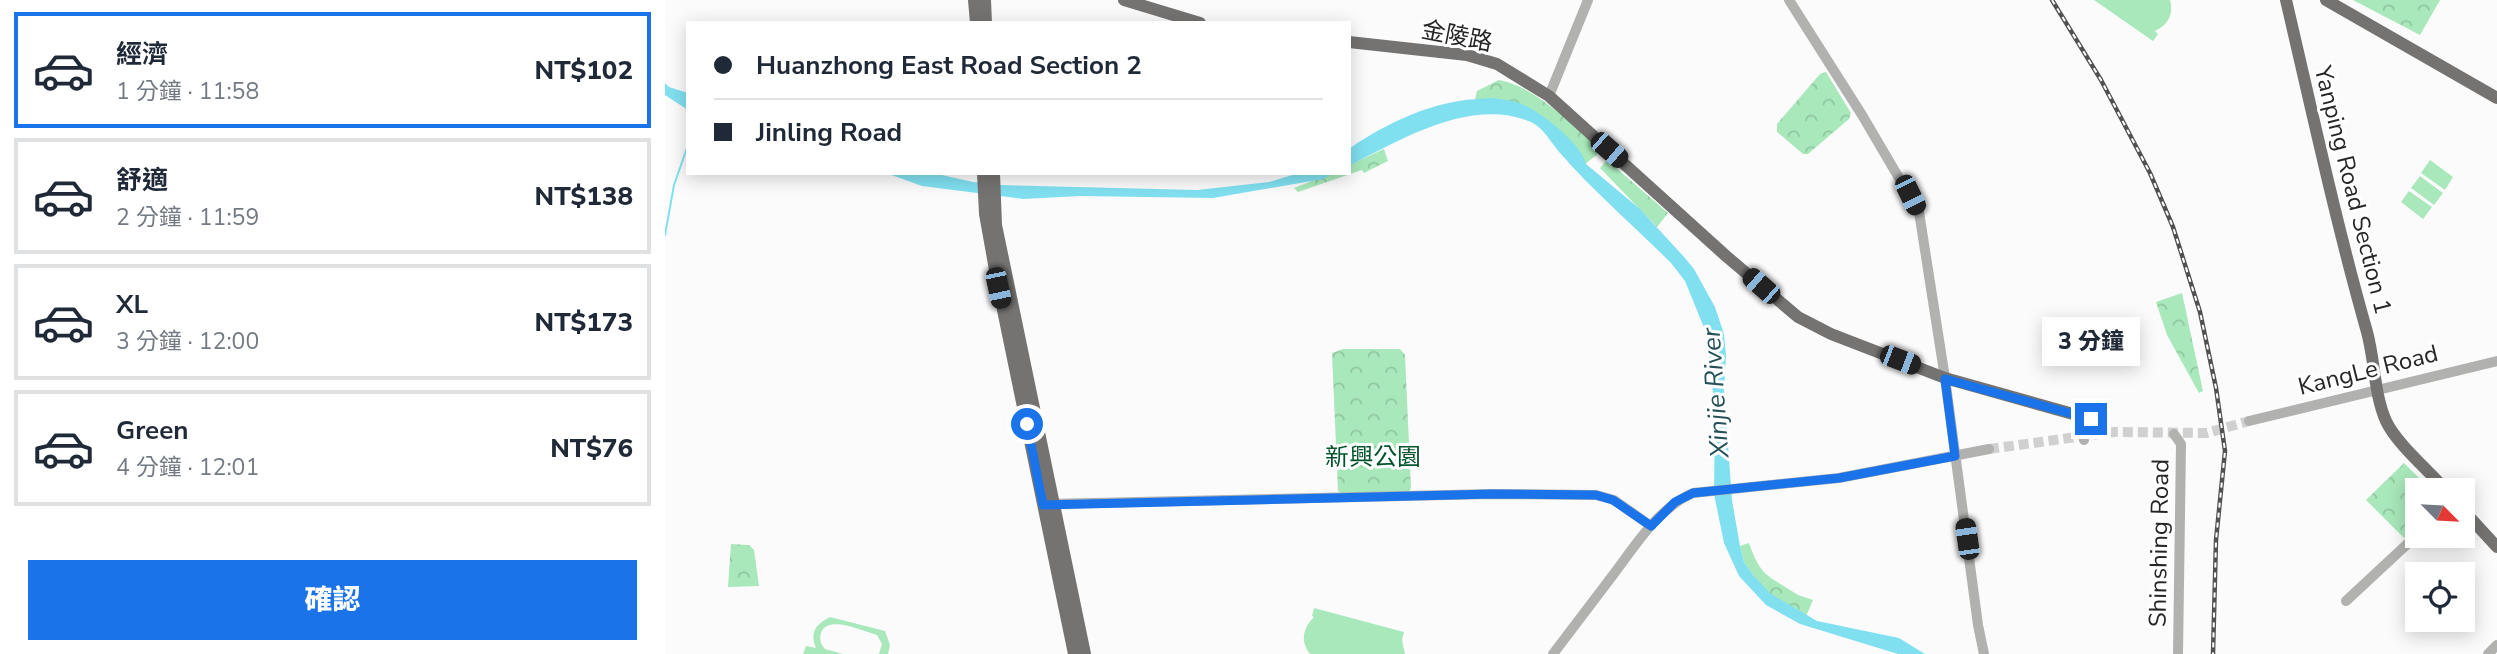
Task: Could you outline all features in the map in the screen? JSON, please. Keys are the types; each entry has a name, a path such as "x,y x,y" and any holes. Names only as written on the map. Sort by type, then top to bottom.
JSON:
{"main road":[{"path":"974,0 976,21"},
{"path":"985,0 986,21"},
{"path":"1124,0 1194,21"},
{"name":"Yanping Road Section 1","path":"2286,0 2386,421 2435,478"},
{"path":"2326,0 2497,98"},
{"name":"金陵路","path":"1351,42 1483,58 1549,96 1726,256 1798,317 1831,334 1945,379 2086,421"},
{"path":"988,177 988,202 997,281 1085,654"},
{"path":"1048,504 1074,654"},
{"path":"2475,523 2497,547"}],"street":[{"path":"1549,96 1588,0"},
{"path":"1789,0 1919,212 1945,379 1978,625 1985,654"},
{"name":"KangLe Road","path":"2249,421 2497,361"},
{"path":"2084,440 2086,421"},
{"name":"Shinshing Road","path":"2174,434 2181,444 2178,654"},
{"path":"1553,654 1651,526 1683,497 1693,493 1839,478 1989,449"},
{"path":"1048,504 1492,494 1596,495 1613,500 1651,526"},
{"path":"2346,601 2405,546"},
{"path":"2488,654 2497,645"}],"green space":[{"path":"2094,0 2170,0 2171,10 2167,22 2155,31 2158,34 2153,41"},
{"path":"2353,0 2440,0 2420,35"},
{"path":"1826,72 1851,113 1849,119 1808,154 1803,154 1777,132 1777,124 1820,74"},
{"path":"1499,80 1526,90 1540,99 1602,151 1585,164 1549,125 1474,104 1477,91"},
{"path":"1384,149 1388,161 1364,173 1362,170 1351,174 1351,164"},
{"path":"1607,160 1668,213 1657,227 1600,168"},
{"path":"2430,160 2453,177 2445,190 2421,173"},
{"path":"1327,175 1347,175 1298,192 1294,188"},
{"path":"2420,176 2443,193 2434,205 2411,188"},
{"path":"2409,191 2432,207 2423,219 2401,202"},
{"path":"2182,293 2203,391 2199,393 2167,335 2156,302"},
{"name":"新興公園","path":"1343,349 1400,349 1405,355 1411,488 1409,492 1343,494 1338,491 1332,353"},
{"path":"2404,463 2419,478 2405,478 2404,538 2366,500"},
{"path":"1749,543 1760,567 1771,578 1761,586 1744,562 1740,546"},
{"path":"731,544 749,545 754,550 759,586 728,587"},
{"path":"1771,578 1798,595 1813,600 1805,619 1786,610 1761,586"},
{"path":"1314,608 1404,632 1402,640 1405,654 1310,654 1304,635 1314,617"},
{"path":"830,617 885,631 890,645 888,654 879,654 882,644 877,635 838,624 825,627 820,640 825,649 843,654 803,654 806,646 816,648 815,630"}],"water":[{"path":"665,83 686,92 686,109 665,95"},
{"name":"Xinjie River","path":"1492,98 1512,101 1548,120 1568,137 1586,164 1640,209 1694,269 1715,307 1724,334 1724,390 1732,500 1744,562 1754,576 1771,594 1817,621 1899,638 1925,654 1898,654 1800,624 1766,605 1739,576 1724,543 1714,494 1715,413 1707,335 1685,281 1671,263 1573,167 1540,128 1531,122 1508,116 1461,118 1437,124 1351,165 1351,148 1373,133 1431,108"},
{"path":"892,175 942,175 1000,185 1197,190 1269,182 1292,175 1330,175 1323,179 1213,198 1081,196 1023,199 922,186"}],"waterway":[{"path":"665,235 674,185 686,151"}],"tunnel":[{"path":"1989,449 2114,432 2207,433 2249,421"}],"railway":[{"path":"2052,0 2101,80 2150,173 2173,227 2200,312 2216,388 2225,451 2216,540 2213,654"}],"route":[{"path":"1027,424 1043,505 1492,494 1596,495 1613,500 1651,526 1675,502 1693,493 1839,478 1955,456 1945,379 2091,419"}]}
